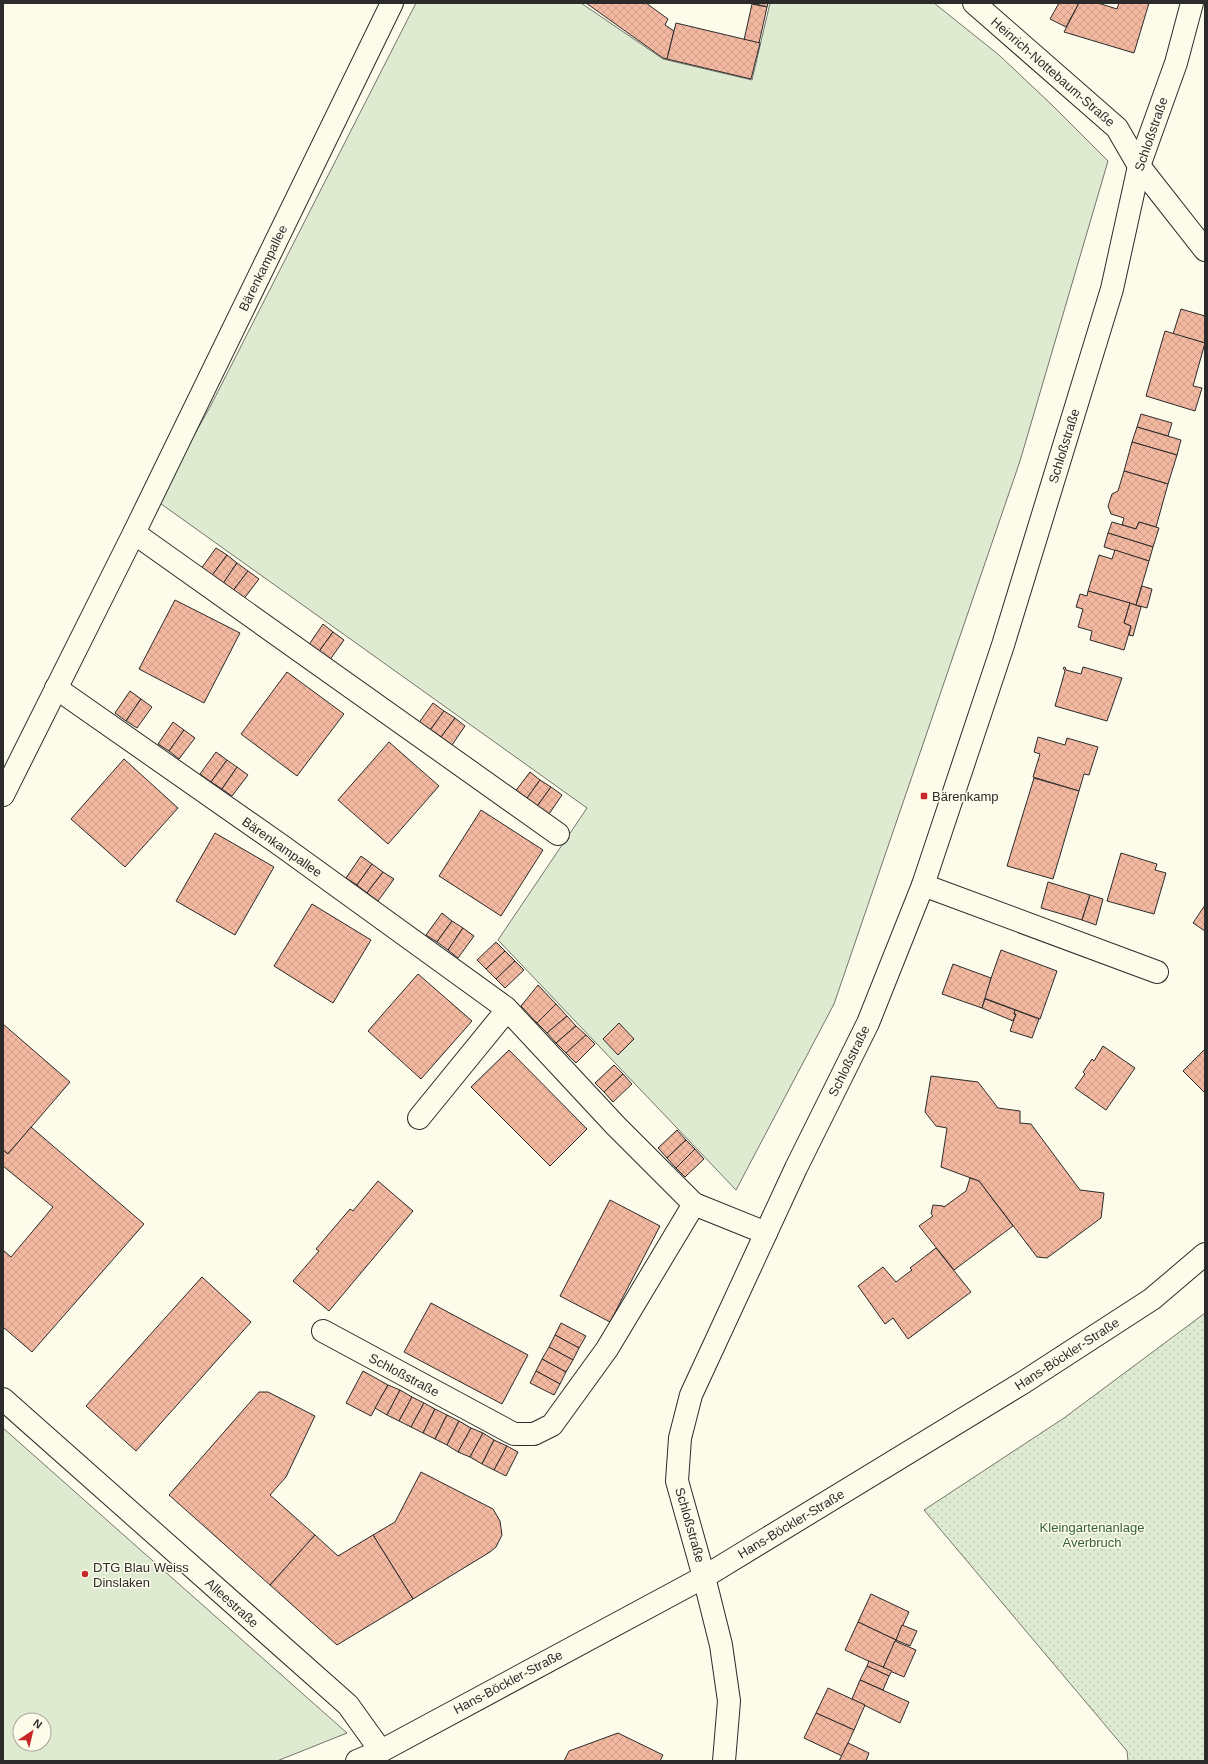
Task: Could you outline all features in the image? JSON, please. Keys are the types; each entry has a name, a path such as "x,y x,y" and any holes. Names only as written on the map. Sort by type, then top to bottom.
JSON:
{"street":[{"name":"Bärenkampallee","path":"3,795 134,533 392,3"},
{"name":"Heinrich-Nottebaum-Straße","path":"974,3 1117,128 1139,166 1205,250"},
{"name":"Schloßstraße","path":"724,1761 729,1701 721,1645 704,1577 677,1481 680,1438 691,1395 766,1232 868,1023 923,885 1003,645 1112,289 1139,166 1176,64 1192,3"},
{"path":"134,533 558,834"},
{"name":"Bärenkampallee","path":"56,688 275,841 507,1009"},
{"path":"923,885 1157,972"},
{"path":"419,1118 507,1009 616,1126 694,1204 766,1232"},
{"name":"Schloßstraße","path":"323,1331 514,1434 534,1434 552,1424 607,1349 694,1204"},
{"name":"Hans-Böckler-Straße","path":"357,1761 381,1751 704,1577 1030,1378 1152,1299 1205,1254"},
{"name":"Alleestraße","path":"3,1399 348,1705 381,1751"}],"green space":[{"path":"416,3 581,3 663,59 752,80 770,3 934,3 999,55 1108,161 1020,461 834,1004 736,1190 498,940 587,808 157,501 210,407"},
{"name":"Kleingartenanlage Averbruch","path":"1205,1313 1205,1761 1128,1761 1127,1751 924,1510 1064,1418"},
{"name":"DTG Blau Weiss Dinslaken","path":"3,1428 347,1733 277,1761 3,1761"}],"building":[{"path":"586,3 646,3 668,19 665,25 674,31 667,59 663,58"},
{"path":"752,3 768,3 767,7"},
{"path":"1059,3 1079,3 1066,27 1050,19"},
{"path":"1079,3 1098,3 1117,9 1119,3 1149,3 1134,53 1064,32"},
{"path":"752,4 767,7 759,43 744,40"},
{"path":"676,23 760,43 751,79 667,59"},
{"path":"1181,309 1205,316 1205,343 1173,334"},
{"path":"1165,331 1205,343 1193,386 1202,388 1195,411 1146,396"},
{"path":"1141,414 1172,423 1168,436 1137,427"},
{"path":"1137,427 1181,440 1177,455 1132,442"},
{"path":"1132,442 1177,455 1168,484 1124,471"},
{"path":"1124,471 1168,484 1156,527 1139,522 1136,529 1122,525 1124,518 1111,514 1108,506 1112,494 1118,491"},
{"path":"1112,522 1136,529 1139,522 1159,528 1153,547 1108,533"},
{"path":"1108,533 1153,547 1149,561 1104,547"},
{"path":"216,548 227,555 211,577 200,570"},
{"path":"1115,550 1149,561 1136,605 1088,591 1099,555 1112,559"},
{"path":"227,555 237,563 222,585 211,577"},
{"path":"237,563 248,571 232,592 222,585"},
{"path":"248,571 259,579 243,600 232,592"},
{"path":"1142,586 1152,589 1147,608 1136,605"},
{"path":"1088,591 1130,603 1124,623 1131,626 1124,650 1090,640 1092,631 1078,627 1083,609 1076,607 1080,594 1087,596"},
{"path":"175,600 240,633 204,703 139,669"},
{"path":"1130,603 1141,607 1133,636 1129,635 1131,626 1124,623"},
{"path":"323,624 333,632 318,653 308,646"},
{"path":"333,632 344,640 329,661 318,653"},
{"path":"1065,667 1066,670 1081,674 1083,667 1122,678 1107,721 1055,706 1065,671 1063,668"},
{"path":"287,672 344,714 297,776 241,734"},
{"path":"130,691 141,699 126,721 115,713"},
{"path":"141,699 152,707 137,728 126,721"},
{"path":"433,703 444,711 428,733 418,724"},
{"path":"444,711 455,718 439,740 428,733"},
{"path":"455,718 465,726 450,748 439,740"},
{"path":"173,722 184,730 169,751 158,744"},
{"path":"184,730 195,738 179,759 169,751"},
{"path":"1038,737 1065,745 1067,738 1098,747 1089,775 1084,774 1079,791 1033,777 1040,754 1034,752"},
{"path":"389,742 439,786 388,844 338,800"},
{"path":"216,752 227,760 211,782 200,774"},
{"path":"124,759 178,808 125,867 71,819"},
{"path":"227,760 237,767 222,789 211,782"},
{"path":"237,767 248,775 232,796 222,789"},
{"path":"530,772 540,780 525,801 514,793"},
{"path":"1034,778 1079,791 1053,879 1007,866"},
{"path":"540,780 551,787 535,809 525,801"},
{"path":"551,787 562,795 547,817 535,809"},
{"path":"481,810 543,850 501,916 439,876"},
{"path":"215,833 274,867 235,935 176,901"},
{"path":"1121,853 1157,864 1155,870 1166,873 1154,914 1107,901"},
{"path":"361,856 372,864 357,885 346,878"},
{"path":"372,864 383,872 367,893 357,885"},
{"path":"383,872 394,879 378,901 367,893"},
{"path":"1048,882 1090,895 1082,920 1041,908"},
{"path":"1090,895 1103,899 1096,925 1082,920"},
{"path":"312,904 371,940 333,1003 274,966"},
{"path":"1205,905 1205,931 1193,923"},
{"path":"442,913 452,921 437,942 426,935"},
{"path":"452,921 463,928 448,950 437,942"},
{"path":"463,928 474,936 458,958 448,950"},
{"path":"496,942 505,951 486,969 477,960"},
{"path":"1001,950 1057,971 1040,1019 984,998"},
{"path":"505,951 515,961 496,979 486,969"},
{"path":"515,961 524,970 505,988 496,979"},
{"path":"953,964 991,978 982,1008 942,994"},
{"path":"418,974 472,1021 421,1079 368,1031"},
{"path":"538,985 556,1004 537,1023 521,1006"},
{"path":"985,999 1015,1010 1014,1014 1016,1014 1013,1021 982,1008"},
{"path":"556,1004 567,1016 547,1033 537,1023"},
{"path":"1015,1010 1039,1019 1032,1038 1010,1031 1016,1014 1014,1014"},
{"path":"567,1016 576,1026 556,1043 547,1033"},
{"path":"619,1023 634,1039 618,1055 603,1039"},
{"path":"3,1024 70,1082 8,1154 3,1150"},
{"path":"576,1026 586,1035 566,1053 556,1043"},
{"path":"586,1035 595,1044 576,1063 566,1053"},
{"path":"1103,1046 1135,1068 1106,1110 1075,1088 1085,1074 1083,1072 1092,1059 1094,1061"},
{"path":"1205,1049 1205,1093 1183,1071"},
{"path":"509,1050 587,1129 550,1166 471,1087"},
{"path":"614,1065 623,1074 604,1092 595,1083"},
{"path":"623,1074 632,1084 613,1102 604,1092"},
{"path":"931,1076 978,1082 998,1108 1020,1111 1020,1123 1031,1124 1080,1190 1104,1193 1101,1218 1047,1258 1037,1257 979,1181 941,1167 947,1128 936,1126 925,1112"},
{"path":"31,1127 144,1224 32,1352 3,1327 3,1250 11,1257 53,1207 3,1166 3,1150 8,1154"},
{"path":"677,1130 686,1140 667,1158 658,1148"},
{"path":"686,1140 695,1149 676,1168 667,1158"},
{"path":"695,1149 704,1159 685,1177 676,1168"},
{"path":"970,1178 979,1181 1013,1226 954,1270 919,1226 933,1216 931,1214 933,1205 944,1207 966,1191"},
{"path":"378,1181 413,1211 329,1311 293,1281 319,1251 316,1249 350,1209 353,1211"},
{"path":"610,1200 660,1226 610,1322 560,1296"},
{"path":"936,1248 971,1292 908,1339 893,1318 885,1324 858,1286 883,1267 896,1282 912,1270 910,1268"},
{"path":"202,1277 251,1322 136,1451 86,1406"},
{"path":"431,1303 528,1355 502,1404 404,1352"},
{"path":"561,1323 586,1336 579,1348 555,1335"},
{"path":"555,1335 579,1348 573,1360 549,1347"},
{"path":"549,1347 573,1360 566,1372 542,1359"},
{"path":"542,1359 566,1372 560,1384 536,1371"},
{"path":"363,1371 388,1385 371,1416 346,1403"},
{"path":"536,1371 560,1384 554,1395 530,1383"},
{"path":"388,1385 400,1390 387,1415 375,1408"},
{"path":"400,1390 412,1397 399,1421 387,1415"},
{"path":"259,1392 268,1392 315,1416 286,1477 270,1495 315,1535 270,1585 169,1495"},
{"path":"412,1397 424,1403 411,1427 399,1421"},
{"path":"424,1403 435,1409 423,1433 411,1427"},
{"path":"435,1409 447,1415 435,1439 423,1433"},
{"path":"447,1415 459,1421 447,1445 435,1439"},
{"path":"459,1421 471,1428 458,1452 447,1445"},
{"path":"471,1428 483,1433 470,1457 458,1452"},
{"path":"483,1433 494,1440 482,1464 470,1457"},
{"path":"494,1440 507,1446 494,1470 482,1464"},
{"path":"507,1446 518,1452 506,1476 494,1470"},
{"path":"421,1472 493,1509 500,1521 502,1535 496,1547 490,1552 413,1599 373,1535 395,1522"},
{"path":"315,1535 338,1556 373,1535 413,1599 337,1645 270,1585"},
{"path":"871,1594 909,1612 896,1640 858,1622"},
{"path":"858,1622 896,1640 883,1668 845,1650"},
{"path":"902,1625 917,1631 910,1646 896,1640"},
{"path":"895,1641 916,1650 904,1677 883,1668"},
{"path":"869,1661 892,1671 889,1676 867,1666"},
{"path":"867,1666 889,1676 883,1690 860,1680"},
{"path":"860,1680 909,1702 900,1723 852,1699"},
{"path":"828,1688 865,1705 854,1730 816,1713"},
{"path":"816,1713 854,1730 842,1756 804,1738"},
{"path":"618,1733 663,1755 660,1761 564,1761 569,1751"},
{"path":"848,1743 869,1753 866,1761 839,1761"}],"place":[{"name":"Bärenkamp","path":"924,796"},
{"name":"DTG Blau Weiss Dinslaken","path":"85,1574"}]}
